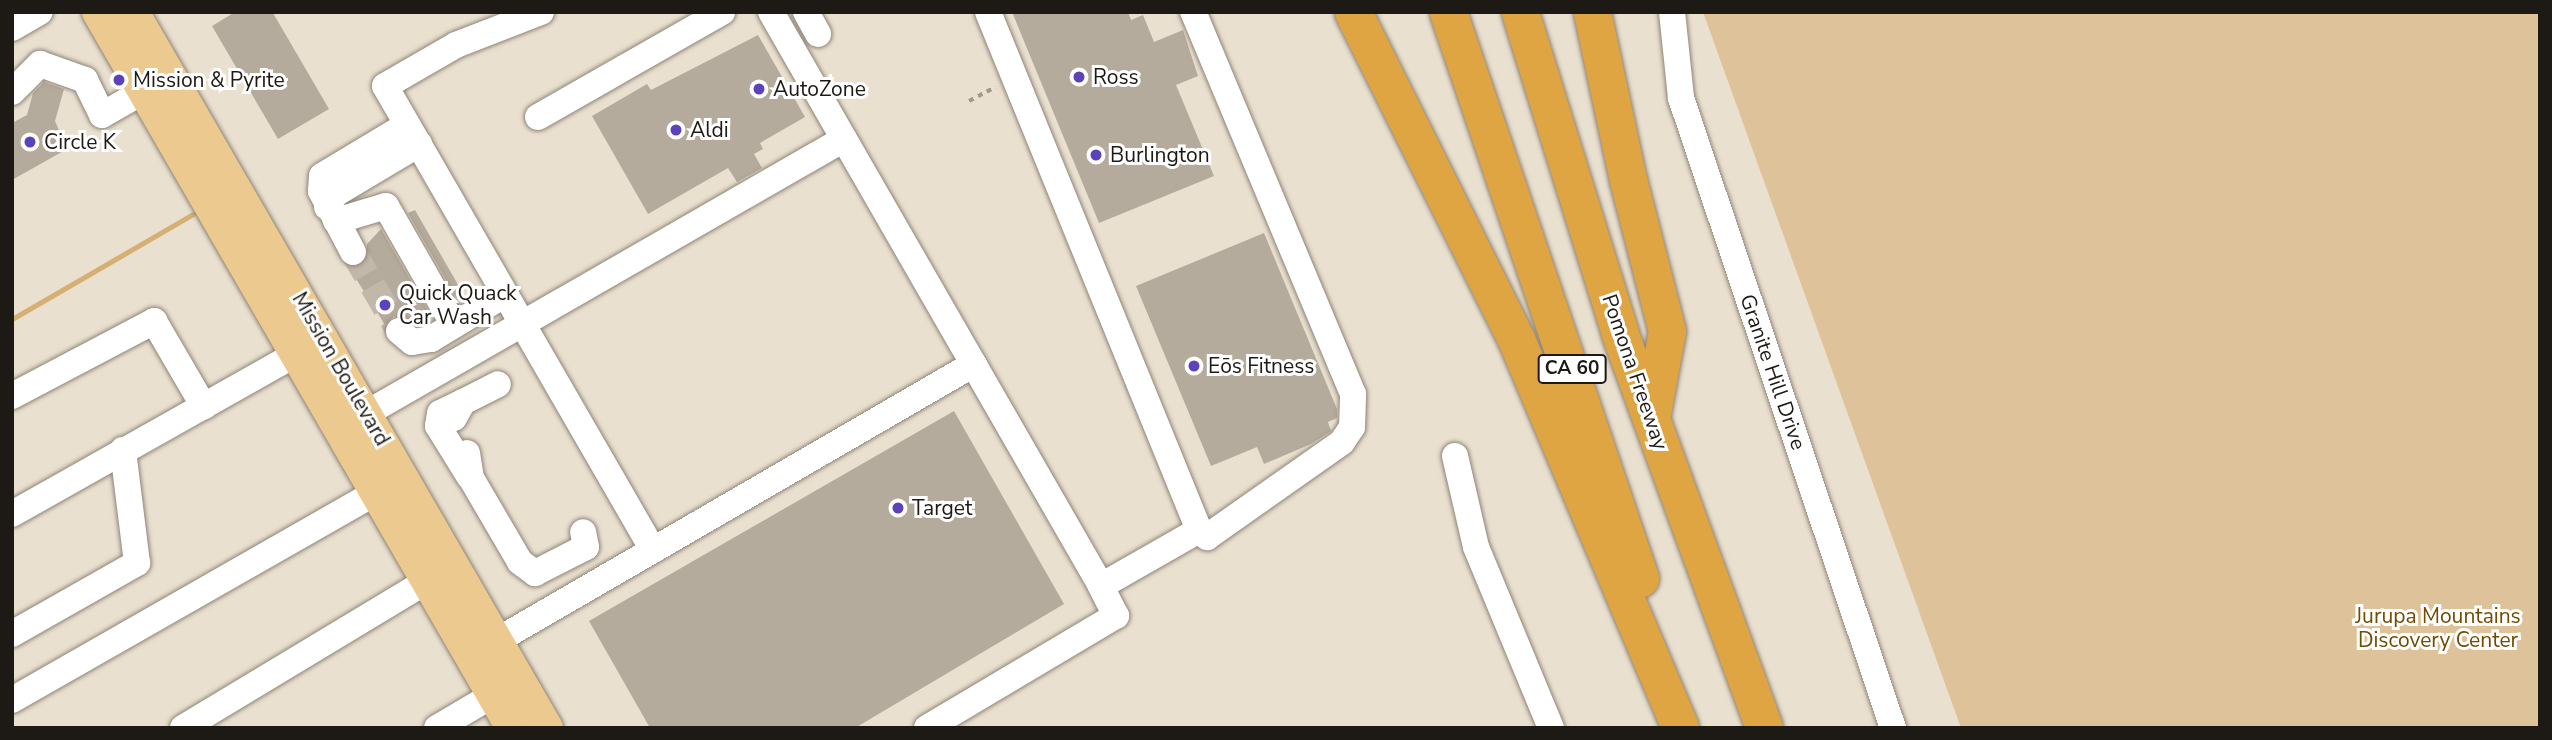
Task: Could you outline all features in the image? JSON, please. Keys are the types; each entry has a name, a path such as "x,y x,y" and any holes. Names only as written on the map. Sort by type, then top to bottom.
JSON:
{"highway":[{"path":"1353,12 1517,339 1680,728"},
{"name":"CA 60","path":"1448,12 1572,367 1689,728"},
{"name":"Pomona Freeway","path":"1520,12 1650,419 1764,728"},
{"path":"1592,12 1628,180 1667,331 1650,419"}],"main road":[{"name":"Mission Boulevard","path":"98,12 427,581 547,728"},
{"name":"Mission Boulevard","path":"133,12 367,413 484,648 493,695 512,728"}],"street":[{"path":"12,28 40,12"},
{"path":"541,12 456,45 385,86 653,550"},
{"path":"538,117 722,12"},
{"path":"771,12 1116,615 927,728"},
{"path":"988,12 1199,530 1207,537 1233,522 1342,442 1352,427 1353,394 1193,12"},
{"name":"Granite Hill Drive","path":"1672,12 1681,99 1893,728"},
{"path":"12,92 40,64 85,80 102,115 144,91"},
{"path":"353,252 332,214 335,194 413,135"},
{"path":"367,413 844,139"},
{"path":"332,214 386,206 454,325"},
{"path":"400,331 419,343 504,295"},
{"path":"12,396 154,321 204,407"},
{"path":"12,514 296,354"},
{"path":"484,648 974,364"},
{"path":"466,456 438,426 440,413 499,384"},
{"path":"463,402 453,423 466,456 520,562 536,573 586,547 583,532"},
{"path":"12,634 137,563 123,450"},
{"path":"1455,456 1476,547 1552,728"},
{"path":"12,700 376,492"},
{"path":"1101,586 1199,530"},
{"path":"183,728 427,581"},
{"path":"437,728 493,695"}],"path":[{"path":"969,101 998,85"}],"green space":[{"name":"Jurupa Mountains Discovery Center","path":"1703,12 2540,12 2540,728 1961,728"}],"building":[{"path":"235,12 273,13 329,109 278,139 212,26"},
{"path":"1012,12 1128,12 1131,20 1143,15 1154,42 1183,30 1198,76 1176,85 1214,176 1099,223"},
{"name":"Aldi","path":"758,35 805,117 760,143 763,149 754,154 762,168 737,182 728,168 648,214 592,116 647,84 651,90"},
{"path":"44,82 64,89 55,121 67,149 12,180 12,123 27,115 33,93"},
{"path":"415,210 464,295 457,299 408,213"},
{"path":"381,229 430,314 413,323 394,316 385,325 348,266 366,261 367,244"},
{"path":"1264,233 1337,409 1337,418 1328,422 1331,431 1311,444 1264,464 1257,447 1211,466 1136,286"},
{"name":"Target","path":"954,411 1064,604 855,728 650,728 589,621"}],"waterway":[{"path":"12,319 193,214"}],"tunnel":[{"path":"353,252 399,331"}],"place":[{"name":"Ross","path":"1079,77"},
{"name":"Mission & Pyrite","path":"119,80"},
{"name":"AutoZone","path":"759,89"},
{"name":"Aldi","path":"676,130"},
{"name":"Circle K","path":"30,142"},
{"name":"Burlington","path":"1096,155"},
{"name":"Quick Quack Car Wash","path":"385,305"},
{"name":"Eōs Fitness","path":"1194,366"},
{"name":"Target","path":"898,508"}]}
